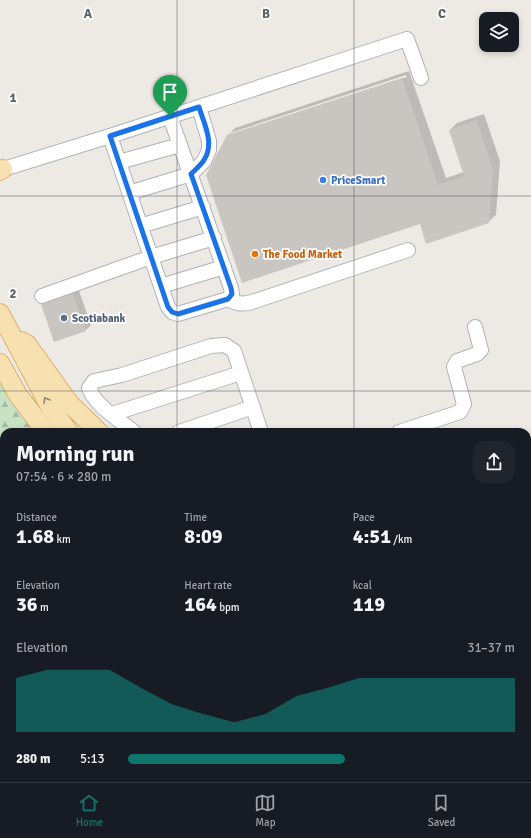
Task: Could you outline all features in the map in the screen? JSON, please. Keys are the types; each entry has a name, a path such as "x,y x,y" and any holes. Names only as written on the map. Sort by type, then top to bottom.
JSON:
{"main road":[{"path":"0,313 50,407 66,428"},
{"path":"13,338 27,344 70,404 96,428"},
{"path":"0,363 18,395 43,428"}],"lane":[{"path":"1,169 110,136 407,39 421,78"},
{"path":"129,193 191,174 204,161 209,150 209,141 199,107"},
{"path":"110,136 168,307 172,312 178,314 228,299 232,294 231,288 170,116"},
{"path":"119,162 180,145"},
{"path":"140,226 202,207"},
{"path":"42,296 214,238"},
{"path":"228,299 234,303 244,304 252,302 408,250"},
{"path":"161,286 224,267"},
{"path":"411,428 460,412 464,404 454,367 457,361 478,354 481,350 476,327"},
{"path":"129,428 108,411 91,394 89,388 94,381 122,374 211,346 225,345 234,351 260,428"},
{"path":"85,418 241,373"},
{"path":"191,428 253,407"}],"green space":[{"path":"0,371 72,428 0,428"}],"building":[{"name":"PriceSmart","path":"402,78 438,185 464,176 449,130 477,120 493,169 489,223 426,244 420,224 242,283 206,175 227,135"},
{"name":"Scotiabank","path":"73,293 86,331 54,342 41,304"}],"place":[{"name":"PriceSmart","path":"323,180"},
{"name":"The Food Market","path":"255,254"},
{"name":"Scotiabank","path":"64,318"}],"route":[{"path":"199,107 209,141 209,150 204,161 191,174 232,294 228,299 178,314 172,312 168,307 110,136 170,116 199,107"}]}
